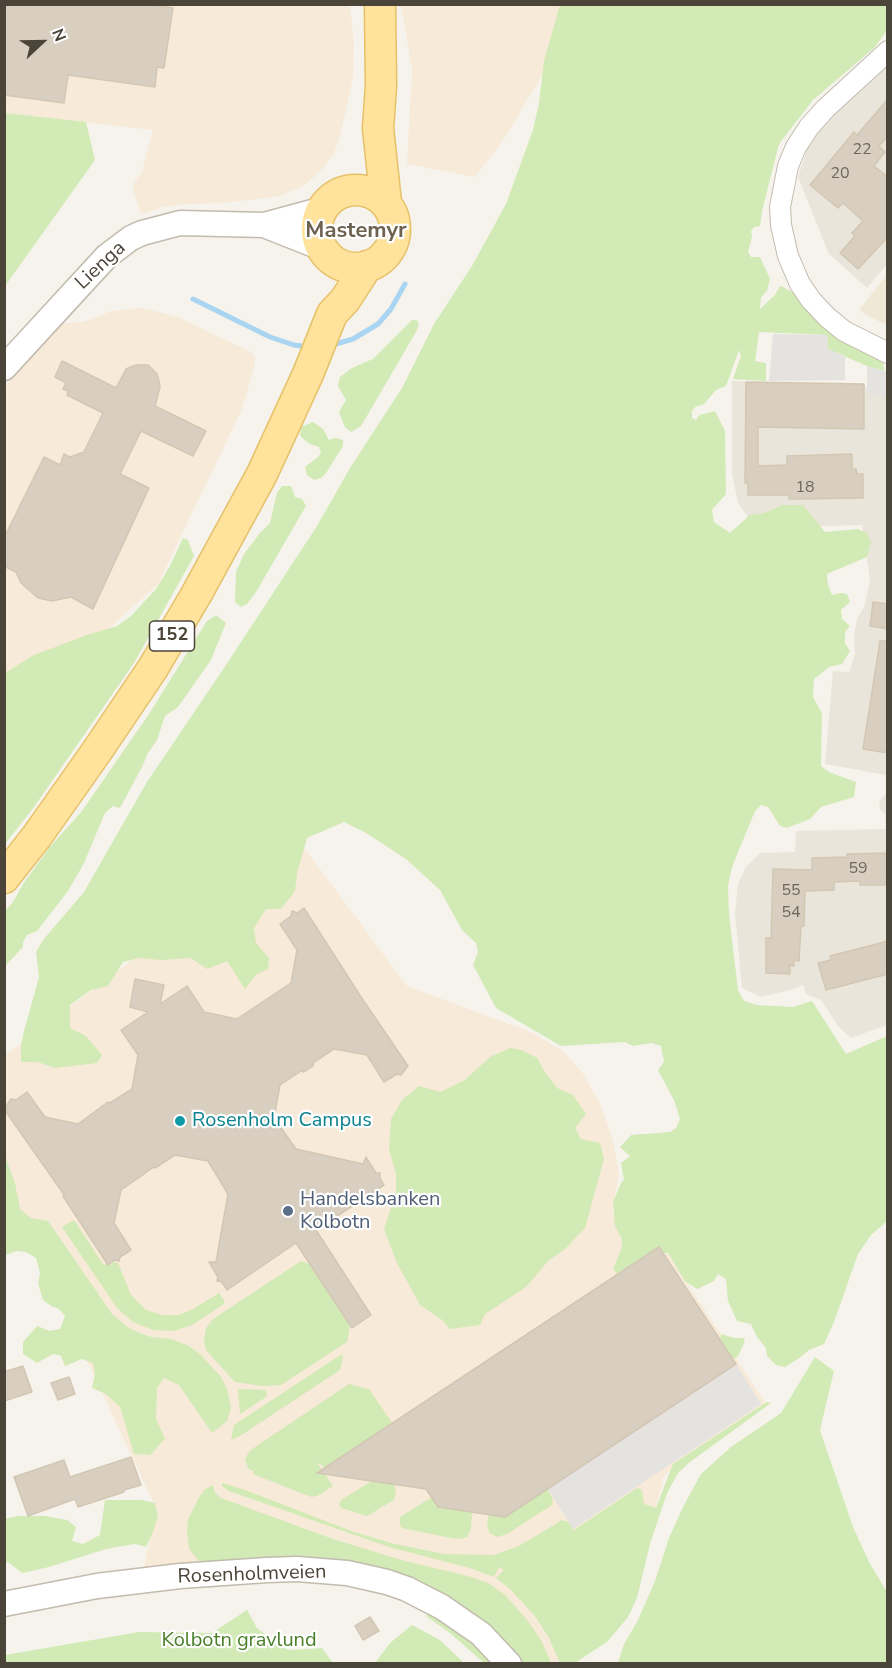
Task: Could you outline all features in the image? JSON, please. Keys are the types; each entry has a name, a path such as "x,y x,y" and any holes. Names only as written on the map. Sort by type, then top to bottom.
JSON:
{"main road":[{"name":"152","path":"4,878 91,760 164,650 252,493 308,374 332,314 345,300 367,266 374,264 386,254 395,236 393,217 386,203 378,128 382,42 380,4"},
{"name":"152","path":"332,314 329,255 318,232 318,224 361,166 378,128"},
{"path":"333,201 362,190 386,203"},
{"path":"329,255 345,266 356,268 367,266"}],"street":[{"path":"888,51 825,109 809,127 796,147 788,166 780,207 781,225 788,256 800,284 811,300 844,331 888,353"},
{"name":"Lienga","path":"4,368 100,263 131,238 152,229 180,223 264,225 333,201"},
{"name":"Lienga","path":"264,225 329,255"},
{"name":"Rosenholmveien","path":"4,1604 97,1586 180,1576 277,1570 347,1573 387,1582 442,1606 480,1634 509,1664"}],"shaded area":[{"path":"5,5 350,5 354,44 353,77 341,133 334,153 319,173 303,186 281,196 223,203 186,204 163,207 141,214 133,189 134,183 142,172 153,130 5,113"},
{"path":"401,5 585,5 500,145 475,177 407,164 412,70"},
{"path":"887,63 887,264 867,288 829,254 798,177 807,150 823,126"},
{"path":"887,274 887,325 859,310"},
{"path":"143,308 178,317 251,352 255,358 254,367 242,409 158,584 103,634 5,753 5,387 55,324 83,322 112,311"},
{"path":"773,334 827,335 828,349 845,356 845,380 769,381"},
{"path":"867,366 887,372 887,400 867,393"},
{"path":"732,381 869,387 887,396 887,1025 851,1038 838,1026 821,1000 806,994 803,985 761,997 742,988 735,913 738,884 746,867 760,853 795,852 796,831 886,829 885,814 880,810 879,801 886,794 886,775 825,764 833,671 849,672 855,654 854,636 857,619 865,605 870,579 862,525 758,528 749,519 738,503 732,473"},
{"path":"296,837 407,986 533,1033 564,1052 584,1075 601,1106 613,1140 619,1175 612,1212 636,1254 660,1241 766,1404 664,1475 654,1515 566,1663 527,1663 450,1595 227,1558 144,1568 156,1508 5,1185 4,1056"},
{"path":"736,1364 761,1404 573,1529 548,1489 505,1517"}],"green space":[{"path":"560,5 887,5 887,30 875,47 813,100 779,144 760,226 754,227 751,231 752,237 748,252 751,257 760,257 770,279 767,291 761,297 760,309 775,295 780,286 783,287 795,294 843,341 883,361 884,371 828,349 827,335 759,332 755,361 766,363 766,381 733,379 741,356 739,350 726,386 716,390 704,404 695,407 692,411 692,418 696,420 699,415 715,411 725,431 726,494 712,510 714,522 730,533 750,515 764,513 783,505 803,505 825,532 858,529 867,533 871,542 867,557 827,574 832,595 847,594 850,602 841,610 842,619 850,626 845,632 845,643 850,651 842,664 829,667 814,679 813,697 822,713 821,766 829,772 856,782 854,797 821,807 810,819 787,828 780,826 768,807 761,805 755,811 732,867 728,886 738,990 744,1001 757,1005 793,1007 812,1001 846,1054 887,1036 887,1221 871,1235 858,1254 824,1344 809,1350 785,1367 776,1365 767,1356 766,1348 757,1337 751,1324 737,1321 728,1301 726,1279 718,1274 714,1281 697,1289 685,1281 668,1253 659,1253 619,1276 613,1269 622,1248 622,1239 615,1226 613,1202 624,1180 621,1163 630,1156 620,1147 631,1135 670,1132 676,1128 680,1119 674,1100 658,1070 664,1062 661,1046 652,1043 633,1046 625,1042 561,1046 496,1008 473,965 478,952 476,943 462,930 440,890 406,859 366,833 344,822 307,838 297,873 295,891 281,909 266,909 254,928 256,943 269,958 268,969 257,974 245,989 227,961 207,969 191,958 161,960 139,958 123,962 108,986 91,990 70,1005 70,1028 86,1036 102,1055 97,1063 55,1068 38,1062 21,1062 24,1031 39,977 36,952 43,940 84,892 147,782 317,526 350,468 402,388 434,324 472,266 506,204 533,130 544,61"},
{"path":"5,113 86,122 95,160 5,286"},
{"path":"412,320 417,320 419,325 416,332 361,426 351,432 345,427 339,412 346,400 338,386 340,377 352,368 373,359"},
{"path":"313,422 323,429 329,440 335,438 343,440 343,446 326,473 314,480 307,475 305,467 321,453 319,447 310,444 300,436 301,427"},
{"path":"282,486 291,486 295,497 302,499 306,506 256,592 247,604 241,607 235,602 236,572 244,554 270,523 277,493"},
{"path":"183,538 188,540 194,556 134,663 34,807 5,844 5,673 34,655 117,626 131,616 156,589"},
{"path":"216,615 226,623 211,660 178,707 165,716 157,740 120,808 113,806 105,813 83,865 68,891 37,931 27,935 23,947 5,966 5,911 49,848 82,811 149,714 207,621"},
{"path":"510,1048 521,1050 537,1058 557,1088 573,1095 586,1114 575,1128 581,1139 600,1143 604,1159 585,1228 564,1250 549,1260 526,1287 485,1314 480,1325 450,1329 441,1319 420,1305 396,1261 384,1229 396,1192 396,1174 389,1149 391,1119 402,1100 419,1086 440,1092 465,1080 490,1057"},
{"path":"5,1156 15,1183 20,1209 31,1218 48,1221 112,1314 129,1328 140,1333 151,1337 171,1339 189,1346 201,1355 221,1377 227,1389 231,1408 227,1421 216,1430 212,1433 179,1385 164,1378 157,1388 156,1419 165,1439 150,1455 134,1454 120,1407 106,1394 92,1388 95,1374 93,1363 82,1359 65,1366 61,1356 53,1354 37,1363 23,1354 23,1342 37,1326 50,1331 60,1329 65,1316 59,1309 43,1300 38,1283 40,1273 36,1258 26,1252 17,1251 5,1255"},
{"path":"74,1220 103,1264 118,1263 131,1295 146,1310 162,1315 179,1315 219,1293 224,1304 192,1325 174,1331 153,1330 133,1322 117,1308 62,1227"},
{"path":"301,1261 309,1264 350,1326 347,1342 281,1385 262,1386 235,1382 206,1350 204,1340 206,1328 213,1319"},
{"path":"721,1334 743,1338 745,1341 738,1356 734,1359 720,1340"},
{"path":"342,1354 340,1370 231,1440 234,1425"},
{"path":"815,1357 834,1371 820,1430 853,1527 869,1562 887,1592 887,1663 618,1663 624,1644 638,1620 655,1581 669,1538 701,1474 731,1447 781,1413"},
{"path":"349,1384 369,1389 437,1489 328,1474 320,1463 318,1464 333,1486 311,1497 253,1474 254,1472 248,1468 245,1460 252,1449"},
{"path":"238,1389 265,1390 267,1394 266,1397 240,1414"},
{"path":"767,1402 771,1403 678,1473 667,1493 650,1544 637,1598 628,1617 608,1641 575,1663 560,1663 549,1638 535,1616 510,1589 496,1578 504,1570 499,1567 494,1577 470,1568 389,1547 229,1491 222,1486 222,1483 245,1490 354,1532 391,1543 444,1554 494,1555 519,1546 562,1520 568,1522 574,1530 637,1488 642,1490 644,1504 656,1508 673,1464"},
{"path":"372,1481 394,1484 396,1494 394,1500 367,1516 341,1508 339,1504 341,1500"},
{"path":"213,1485 215,1493 221,1498 333,1539 488,1583 504,1594 528,1621 542,1642 551,1663 520,1663 442,1596 199,1561 189,1549 188,1520 204,1490"},
{"path":"547,1489 553,1499 552,1505 507,1534 497,1537 490,1533 487,1526 489,1514"},
{"path":"432,1497 472,1512 471,1528 467,1537 451,1538 402,1528 400,1517"},
{"path":"105,1500 142,1500 155,1503 158,1516 146,1547 135,1544 106,1549 22,1573 5,1562 4,1519 18,1516 45,1516 67,1520 76,1527 72,1541 83,1544 100,1535"},
{"name":"Kolbotn gravlund","path":"247,1610 257,1628 283,1648 290,1650 322,1648 333,1663 5,1663 5,1655 139,1632 212,1633"},
{"path":"432,1612 455,1626 497,1663 484,1663 450,1633 426,1616"},
{"path":"412,1625 440,1640 464,1663 375,1663 390,1643"}],"building":[{"path":"4,4 145,4 173,8 164,68 157,67 155,87 68,75 64,103 4,95"},
{"path":"888,99 888,136 879,146 885,152 874,166 888,177 888,237 858,269 840,253 855,236 852,233 863,221 843,203 838,208 810,185 854,132 857,135"},
{"path":"62,361 116,388 126,369 136,365 148,365 157,374 159,381 160,387 155,406 206,431 193,456 141,431 120,474 149,488 93,609 71,597 52,601 38,598 21,583 16,572 4,566 4,538 44,457 60,465 64,454 70,457 84,452 103,413 67,395 68,391 63,389 66,383 55,377"},
{"path":"746,382 864,384 864,429 758,427 758,466 787,465 787,456 852,454 852,469 856,469 857,474 863,474 863,498 789,499 789,495 748,495 748,483 745,483"},
{"path":"873,602 888,604 888,629 870,626"},
{"path":"880,641 888,641 888,753 863,749"},
{"path":"888,853 886,885 860,885 860,881 834,882 834,890 805,891 804,926 801,926 799,961 794,960 794,966 790,965 790,974 766,973 766,938 771,938 773,869 812,870 812,858"},
{"name":"Rosenholm Campus","path":"304,908 408,1066 401,1075 397,1074 384,1082 367,1055 334,1049 314,1062 313,1066 304,1072 301,1071 280,1085 274,1118 296,1149 363,1164 366,1157 376,1173 380,1173 384,1185 316,1230 371,1315 352,1328 296,1243 227,1290 222,1282 217,1281 218,1277 209,1262 216,1262 228,1194 208,1161 175,1155 121,1190 114,1223 131,1250 120,1257 119,1261 115,1260 108,1265 63,1196 65,1196 4,1109 11,1099 16,1100 27,1092 45,1117 78,1124 108,1102 110,1103 132,1089 138,1055 121,1030 148,1012 130,1007 135,979 164,985 160,1004 187,986 204,1012 237,1019 291,983 297,950 280,924 291,916 292,911 297,913"},
{"path":"888,941 888,974 826,990 818,963 831,960 830,956"},
{"path":"659,1247 736,1364 505,1517 438,1507 426,1489 317,1473"},
{"path":"23,1366 32,1392 4,1401 4,1372"},
{"path":"69,1377 75,1394 58,1400 51,1383"},
{"path":"131,1457 141,1485 78,1507 75,1499 28,1516 14,1477 64,1460 70,1477"},
{"path":"370,1617 379,1631 363,1640 355,1626"}],"waterway":[{"path":"329,346 353,339 378,324 391,309 405,284"},
{"path":"193,299 270,337 308,347"}],"place":[{"name":"Rosenholm Campus","path":"180,1121"},
{"name":"Handelsbanken Kolbotn","path":"288,1211"}],"district":[{"name":"Mastemyr","path":"356,232"}]}
